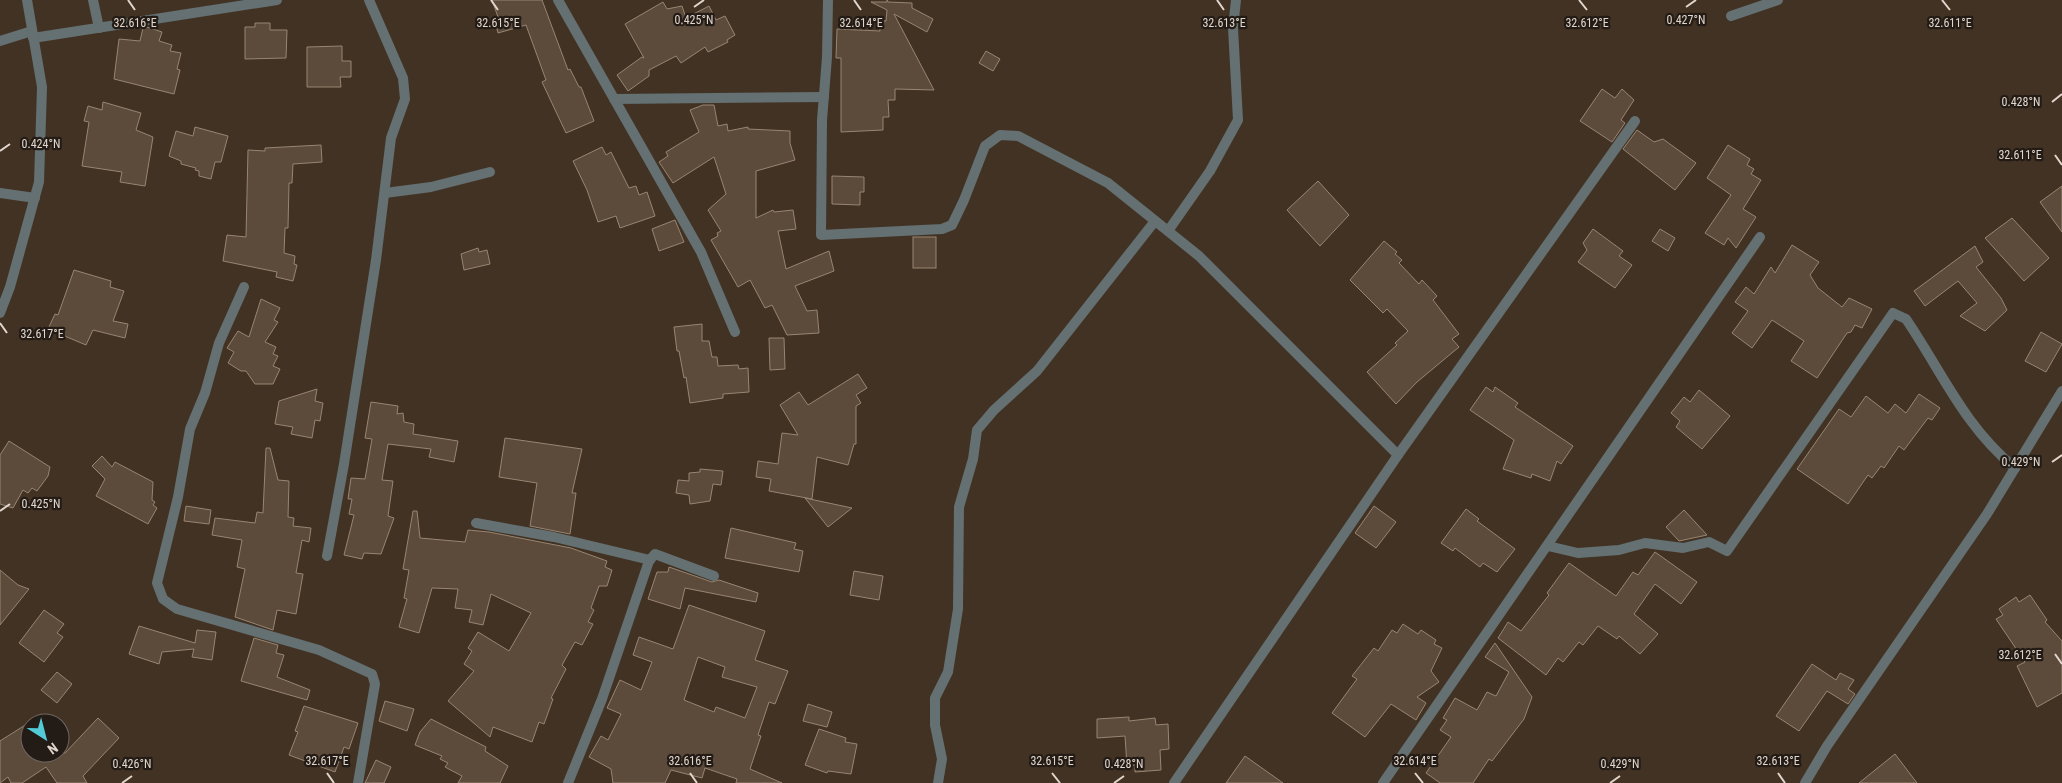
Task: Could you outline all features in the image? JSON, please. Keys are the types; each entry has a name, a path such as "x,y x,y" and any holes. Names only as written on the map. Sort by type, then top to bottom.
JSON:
{"street":[{"path":"0,313 10,287 39,182 42,87 27,0"},
{"path":"93,0 99,28"},
{"path":"0,41 33,35 99,28 277,0"},
{"path":"327,556 344,464 391,138 405,99 403,78 386,34 369,0"},
{"path":"558,0 701,252 735,332"},
{"path":"828,0 821,234 942,229 952,225 985,146 1000,136 1018,136 1108,183 1200,256 1398,455"},
{"path":"1168,231 1210,171 1238,120 1233,28 1236,0"},
{"path":"1731,16 1778,0"},
{"path":"614,99 824,97"},
{"path":"1174,783 1398,455 1635,121"},
{"path":"384,193 431,187 490,172"},
{"path":"0,193 35,198"},
{"path":"938,783 942,759 935,725 935,698 948,672 958,609 959,507 973,459 977,430 994,410 1037,371 1156,221"},
{"path":"1383,783 1760,237"},
{"path":"244,287 219,343 205,393 190,429 178,497 157,583 163,599 177,609 318,650 372,674 375,684 358,783"},
{"path":"1548,546 1578,553 1619,550 1645,543 1683,548 1709,542 1727,551 1893,313 1906,319 1958,405 1979,433 2015,468"},
{"path":"1806,783 1826,746 1987,514 2062,391"},
{"path":"476,523 554,537 650,560"},
{"path":"568,783 602,699 650,560 655,554 714,576"}],"building":[{"path":"492,0 542,0 568,70 570,69 579,87 581,87 594,121 566,133 542,82 546,80 526,25 498,33 494,18 498,17"},
{"path":"887,0 888,2 912,3 912,8 933,19 927,32 894,14 934,90 895,89 895,100 888,100 889,117 883,117 883,130 841,132 841,58 836,58 837,29 880,31 879,21 886,21 887,10 871,2 887,2"},
{"path":"663,2 667,9 682,6 686,18 709,6 716,20 725,16 735,35 727,40 728,42 708,52 705,47 681,63 676,56 649,70 649,76 628,91 617,75 642,57 644,58 625,24"},
{"path":"255,23 270,23 270,30 287,30 286,58 245,59 245,27 255,27"},
{"path":"147,27 162,32 159,41 172,45 170,51 181,53 177,69 180,70 174,94 114,79 119,39 140,41 143,28"},
{"path":"342,46 342,61 351,61 351,77 340,77 341,87 307,87 307,47"},
{"path":"986,51 1000,59 993,71 979,63"},
{"path":"1602,89 1615,98 1622,89 1634,100 1621,120 1625,123 1612,142 1580,121"},
{"path":"103,102 141,113 136,130 153,137 145,186 120,182 122,172 82,166 89,122 84,121 88,106 102,110"},
{"path":"703,105 714,105 718,126 727,124 728,131 748,127 748,129 790,131 790,143 795,160 756,171 756,218 773,210 774,212 793,210 796,229 778,231 786,269 829,251 834,271 795,286 807,311 817,310 819,333 787,335 772,305 765,308 750,280 738,287 711,240 718,236 717,233 721,231 708,210 726,194 714,157 673,183 659,162 668,156 666,152 699,132 690,110"},
{"path":"195,127 228,136 221,162 215,162 211,179 199,176 199,171 195,170 196,168 181,164 181,161 169,156 176,131 193,136"},
{"path":"1637,130 1654,142 1663,139 1696,163 1675,190 1623,149"},
{"path":"321,145 322,162 293,164 292,183 289,183 288,228 285,228 284,253 295,256 294,264 297,265 293,281 276,277 277,272 223,261 227,235 246,237 248,150 265,151 265,148"},
{"path":"1728,145 1750,159 1747,165 1754,169 1751,174 1761,180 1743,209 1756,217 1736,248 1728,238 1724,245 1705,233 1731,195 1707,178"},
{"path":"602,147 606,155 611,152 629,188 636,186 639,195 647,192 655,216 620,228 616,216 598,222 587,190 573,161"},
{"path":"832,176 864,177 864,192 860,192 860,205 832,204"},
{"path":"1318,181 1349,215 1320,246 1287,210"},
{"path":"2062,186 2062,232 2040,202"},
{"path":"2012,218 2049,258 2024,281 1985,238"},
{"path":"675,220 684,242 659,251 652,229"},
{"path":"1593,229 1623,251 1619,256 1632,265 1615,288 1578,262 1587,250 1583,243"},
{"path":"1660,229 1675,238 1668,251 1652,241"},
{"path":"913,237 936,237 936,268 913,268"},
{"path":"1384,241 1397,252 1395,254 1402,260 1399,263 1419,284 1422,280 1437,296 1433,300 1459,334 1452,339 1459,347 1417,382 1396,404 1367,372 1397,345 1395,343 1408,331 1387,309 1383,313 1350,280"},
{"path":"1792,245 1819,262 1810,275 1818,288 1842,307 1849,298 1872,309 1862,328 1855,325 1851,332 1847,333 1817,378 1791,361 1804,341 1772,320 1752,348 1732,333 1748,311 1735,302 1746,287 1754,294 1771,267 1775,273"},
{"path":"1975,246 1983,262 1976,267 2001,298 2007,310 1985,331 1960,316 1977,303 1958,281 1925,306 1914,291"},
{"path":"478,248 479,252 487,250 490,264 464,270 461,254"},
{"path":"74,270 111,281 110,287 124,291 113,321 128,324 125,338 93,330 86,345 48,329 55,314 58,315"},
{"path":"261,299 280,308 274,320 278,322 265,342 276,347 273,354 278,356 273,366 280,369 273,384 255,384 246,371 241,371 228,363 234,352 227,348 238,331 249,337"},
{"path":"702,324 702,341 709,341 712,357 717,357 718,366 738,365 739,369 748,368 749,392 723,394 723,398 690,403 686,377 684,378 679,351 677,351 674,327"},
{"path":"2041,332 2062,344 2046,372 2025,361"},
{"path":"769,338 784,338 785,369 770,370"},
{"path":"858,374 867,388 856,395 861,403 856,406 856,444 854,444 848,465 817,457 812,499 769,491 771,479 756,477 758,461 778,464 782,433 798,435 780,405 799,392 808,405"},
{"path":"1486,387 1493,392 1495,387 1518,403 1515,407 1573,446 1561,464 1557,461 1550,481 1532,474 1531,478 1503,469 1514,440 1470,410"},
{"path":"317,389 315,401 323,403 320,421 315,420 312,438 291,434 293,427 275,424 279,401"},
{"path":"1699,390 1730,416 1702,449 1676,427 1680,421 1671,413 1684,397 1690,402"},
{"path":"1919,394 1940,408 1932,420 1928,418 1904,450 1899,446 1884,468 1881,466 1872,478 1868,475 1848,504 1797,469 1839,409 1851,417 1866,396 1888,413 1895,404 1906,413"},
{"path":"371,402 398,406 397,414 403,413 404,422 414,424 413,434 458,441 454,462 429,457 431,449 388,444 382,480 393,481 388,516 394,518 381,554 364,553 362,559 344,555 354,515 349,514 352,499 348,499 351,478 365,479 372,439 365,438"},
{"path":"505,438 582,449 572,493 576,493 570,534 530,526 537,483 499,477"},
{"path":"9,441 50,467 48,476 37,491 32,488 28,493 23,490 13,508 0,504 0,455"},
{"path":"266,448 270,448 278,480 289,481 288,517 294,518 293,526 311,528 309,542 302,540 296,573 303,574 296,614 277,610 273,630 235,617 245,569 237,567 242,540 212,535 215,518 255,523 257,512 263,513"},
{"path":"102,456 112,467 115,462 153,482 152,500 155,502 153,505 157,508 148,524 96,496 105,479 92,466"},
{"path":"700,469 723,471 721,485 713,484 710,501 690,504 689,495 676,493 678,480 689,481 689,473 700,472"},
{"path":"805,498 852,508 828,527"},
{"path":"186,506 211,510 209,524 184,521"},
{"path":"1374,506 1396,522 1376,548 1355,533"},
{"path":"1466,509 1479,519 1477,521 1515,549 1497,572 1483,563 1480,567 1455,548 1453,551 1441,543"},
{"path":"1684,510 1707,535 1679,541 1666,527"},
{"path":"413,511 417,511 420,538 465,542 468,530 489,532 571,548 607,561 605,567 612,570 607,586 599,586 591,608 594,610 588,622 593,624 582,645 575,642 562,665 566,669 551,698 553,699 544,724 539,722 532,742 493,727 490,737 448,701 474,671 464,664 472,651 468,648 478,632 509,651 531,613 491,594 483,625 469,622 472,610 455,608 458,589 432,588 419,633 399,627 407,599 404,598 409,570 403,569"},
{"path":"731,528 796,543 794,549 803,551 799,572 725,558"},
{"path":"1655,552 1697,582 1681,604 1655,584 1634,614 1658,634 1640,654 1619,636 1617,639 1598,626 1583,645 1579,642 1563,662 1558,658 1546,675 1498,638 1508,622 1521,631 1549,595 1547,593 1569,563 1616,596 1633,572 1638,575"},
{"path":"669,567 712,582 719,580 758,593 756,602 685,588 680,609 648,599 657,572 668,572"},
{"path":"0,570 18,585 29,589 0,625"},
{"path":"854,571 883,576 879,600 850,595"},
{"path":"2030,595 2047,620 2045,622 2062,641 2062,693 2037,707 2017,666 2025,662 1996,619 2003,615 1999,609 2016,597 2019,602"},
{"path":"689,605 765,631 755,660 788,671 775,704 769,702 758,735 761,736 750,769 782,783 736,783 737,779 705,768 702,778 671,770 665,783 613,783 611,769 589,757 601,736 608,740 621,714 607,708 620,680 641,690 652,662 633,655 639,637 673,649","holes":["698,657 725,667 722,677 757,687 745,718 716,707 714,712 684,700"]},
{"path":"44,610 64,624 57,633 63,637 44,662 19,643"},
{"path":"1403,624 1418,634 1421,630 1436,640 1434,644 1442,648 1431,671 1439,682 1417,697 1426,703 1416,720 1391,704 1365,737 1332,713 1357,679 1352,676 1374,648 1378,651 1392,630 1397,633"},
{"path":"139,626 195,643 197,630 216,632 212,660 192,657 194,649 162,652 159,664 129,654"},
{"path":"254,638 278,645 276,653 284,655 277,677 310,690 307,700 241,681"},
{"path":"1495,643 1532,697 1524,719 1492,761 1489,759 1473,783 1440,783 1426,773 1451,737 1440,730 1447,720 1443,718 1455,698 1477,710 1487,692 1496,696 1509,672 1485,657"},
{"path":"1812,664 1836,680 1840,673 1854,680 1848,689 1855,694 1848,704 1827,691 1799,731 1776,716"},
{"path":"57,672 72,684 57,703 41,690"},
{"path":"385,701 414,709 407,731 379,721"},
{"path":"808,704 832,712 827,727 803,721"},
{"path":"304,706 358,723 349,749 344,747 335,772 289,755 298,732 295,731"},
{"path":"1129,717 1129,721 1155,718 1156,725 1168,724 1169,749 1160,750 1161,770 1135,772 1135,765 1127,766 1125,736 1097,738 1097,719"},
{"path":"98,718 119,738 83,776 87,783 57,783 46,767 22,783 11,783 8,777 0,783 0,741 20,728 20,763 70,763 70,748"},
{"path":"431,719 486,747 485,751 508,766 500,783 458,783 462,776 445,767 448,763 440,759 442,756 415,745 420,732"},
{"path":"819,729 846,738 845,742 857,744 851,774 828,771 827,773 805,765"},
{"path":"1895,754 1917,783 1859,783"},
{"path":"1245,756 1283,783 1226,783"},
{"path":"376,760 391,767 384,783 365,783"}]}
